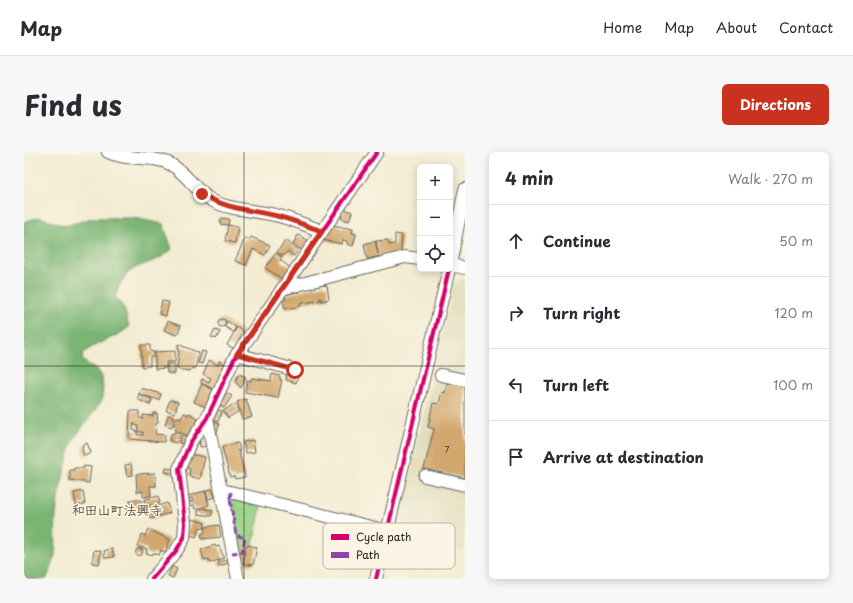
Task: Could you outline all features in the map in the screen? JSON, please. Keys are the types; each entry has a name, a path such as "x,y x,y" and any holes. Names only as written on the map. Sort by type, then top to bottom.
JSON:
{"street":[{"path":"108,152 120,158 156,160 170,164 181,171 202,194 212,201 278,216 322,231"},
{"path":"152,579 176,551 184,538 185,522 179,469 190,443 207,418 237,354 377,152"},
{"path":"453,250 465,189"},
{"path":"282,289 404,257 417,259"},
{"path":"453,266 465,268"},
{"path":"389,523 448,272"},
{"path":"237,354 295,370"},
{"path":"441,375 465,380"},
{"path":"207,418 238,579"},
{"path":"424,476 465,485"},
{"path":"222,490 355,523"},
{"path":"376,579 378,569"}],"shaded area":[{"path":"465,278 465,551 455,549 455,523 399,523 454,284"}],"green space":[{"path":"39,217 65,226 93,218 134,218 163,224 172,249 163,256 132,270 126,275 120,284 115,297 124,308 129,327 117,335 93,346 82,354 83,361 94,368 102,379 102,397 97,408 77,435 70,449 57,507 56,547 50,571 46,579 24,579 24,222"},
{"path":"222,490 262,501 249,563 238,563"}],"building":[{"path":"344,209 352,212 349,221 341,218"},
{"path":"221,218 229,219 228,225 220,224"},
{"path":"228,225 238,227 235,243 225,241"},
{"path":"332,225 353,229 352,233 356,234 353,246 347,244 347,241 343,240 342,244 322,240"},
{"path":"395,234 402,235 401,252 379,259 379,256 367,259 364,244 375,241 378,254 376,241 388,240 389,245 395,244"},
{"path":"298,235 309,241 303,251 293,244"},
{"path":"251,237 270,245 265,255 253,249 246,265 235,261 245,238 249,240"},
{"path":"286,240 298,250 294,256 288,251 283,256 277,252"},
{"path":"276,253 282,257 280,260 292,269 284,280 265,268"},
{"path":"323,285 327,286 329,299 321,301 321,298 319,301 300,303 301,306 285,309 283,301 286,300 285,295 298,292 300,293 299,291"},
{"path":"162,301 169,302 166,316 159,314"},
{"path":"222,319 225,320 225,326 222,327 219,326 218,323 219,320"},
{"path":"168,321 181,326 177,335 164,330"},
{"path":"227,321 236,327 233,332 224,326"},
{"path":"237,327 245,333 237,350 227,345"},
{"path":"215,330 220,332 216,339 211,337"},
{"path":"178,344 199,353 195,369 192,368 190,371 177,369 179,353"},
{"path":"141,345 150,345 150,351 154,352 154,357 150,357 150,366 142,367"},
{"path":"175,351 175,362 166,362 166,368 155,369 155,352"},
{"path":"202,351 206,352 202,364 198,363"},
{"path":"209,360 218,365 219,361 229,366 216,390 201,383 202,379 209,382 211,378 203,374"},
{"path":"167,364 175,364 175,374 167,373"},
{"path":"287,372 298,375 296,383 286,380"},
{"path":"239,374 246,377 241,388 235,381"},
{"path":"272,374 280,376 280,380 282,380 278,398 245,392 247,380 251,381 251,378 271,381"},
{"path":"448,380 465,384 465,478 424,469 434,429 428,427 433,403 439,404 442,392 445,393"},
{"path":"202,384 215,391 206,407 194,402"},
{"path":"141,388 161,394 159,400 139,394"},
{"path":"226,393 232,396 224,408 219,405"},
{"path":"139,394 152,399 150,405 137,399"},
{"path":"246,399 252,417 242,419 237,402"},
{"path":"170,400 178,402 175,413 166,410"},
{"path":"234,404 239,411 228,418 223,411"},
{"path":"215,409 222,411 218,422 212,420"},
{"path":"130,411 139,411 139,418 143,419 143,415 153,416 153,413 157,413 158,423 156,423 155,434 165,435 164,442 129,439","holes":["134,423 138,426 138,432 143,432 143,435 137,435 137,431 133,430"]},
{"path":"184,413 188,415 189,413 199,420 190,437 175,430 177,427 174,425 177,417 181,419"},
{"path":"168,415 175,417 172,427 165,425"},
{"path":"213,422 219,424 216,438"},
{"path":"174,432 180,434 176,443 169,441 172,433 173,434"},
{"path":"182,435 190,438 187,446 179,443"},
{"path":"204,435 206,446 200,447 199,436"},
{"path":"253,440 255,452 246,453 243,442"},
{"path":"87,443 91,453 84,456 82,450 83,444"},
{"path":"238,443 240,450 237,451 239,451 245,477 235,479 234,476 230,477 222,447"},
{"path":"189,454 205,457 200,479 189,476 190,469 187,468"},
{"path":"131,464 133,475 127,476 125,465"},
{"path":"84,466 91,467 89,483 70,480 70,470 74,470 74,468 84,468"},
{"path":"166,468 174,469 173,474 165,472"},
{"path":"155,473 156,486 150,486 151,496 143,497 143,491 137,492 136,474"},
{"path":"212,489 215,497 208,499 206,490"},
{"path":"83,491 85,504 76,505 74,493"},
{"path":"205,491 209,505 195,509 194,505 190,506 189,502 194,500 193,498 189,499 188,496"},
{"path":"158,496 160,503 146,507 144,500"},
{"path":"130,500 141,500 142,509 130,510"},
{"path":"167,503 170,513 150,519 147,509"},
{"path":"204,508 213,511 211,516 198,514 198,510"},
{"path":"192,519 205,523 204,529 200,527 196,537 187,534"},
{"path":"219,525 221,537 202,539 201,534 204,533 205,527"},
{"path":"148,529 170,540 165,552 161,550 159,555 153,553 152,555 146,553 147,549 137,546 142,534 145,536"},
{"path":"215,545 216,547 219,546 224,558 210,563 208,559 204,560 201,550"},
{"path":"246,545 257,547 253,565 243,564"},
{"path":"139,548 142,549 142,555 139,556 136,555 135,552 136,549"},
{"path":"112,549 114,557 105,558 104,551"},
{"path":"94,550 101,551 99,564 92,563"},
{"path":"228,560 229,563 219,566 218,562"},
{"path":"172,566 177,569 173,578 168,576"}],"marked path":[{"path":"231,492 230,499 236,535 245,538 242,552 232,553"}],"cycle path":[{"path":"152,579 176,551 184,538 185,523 179,469 190,443 207,418 234,359 377,152"},
{"path":"389,523 448,272"},
{"path":"376,579 378,569"}],"district":[{"name":"和田山町法興寺","path":"117,509"}],"route":[{"path":"202,194 212,201 226,206 278,216 322,231 237,354 295,370"}]}
